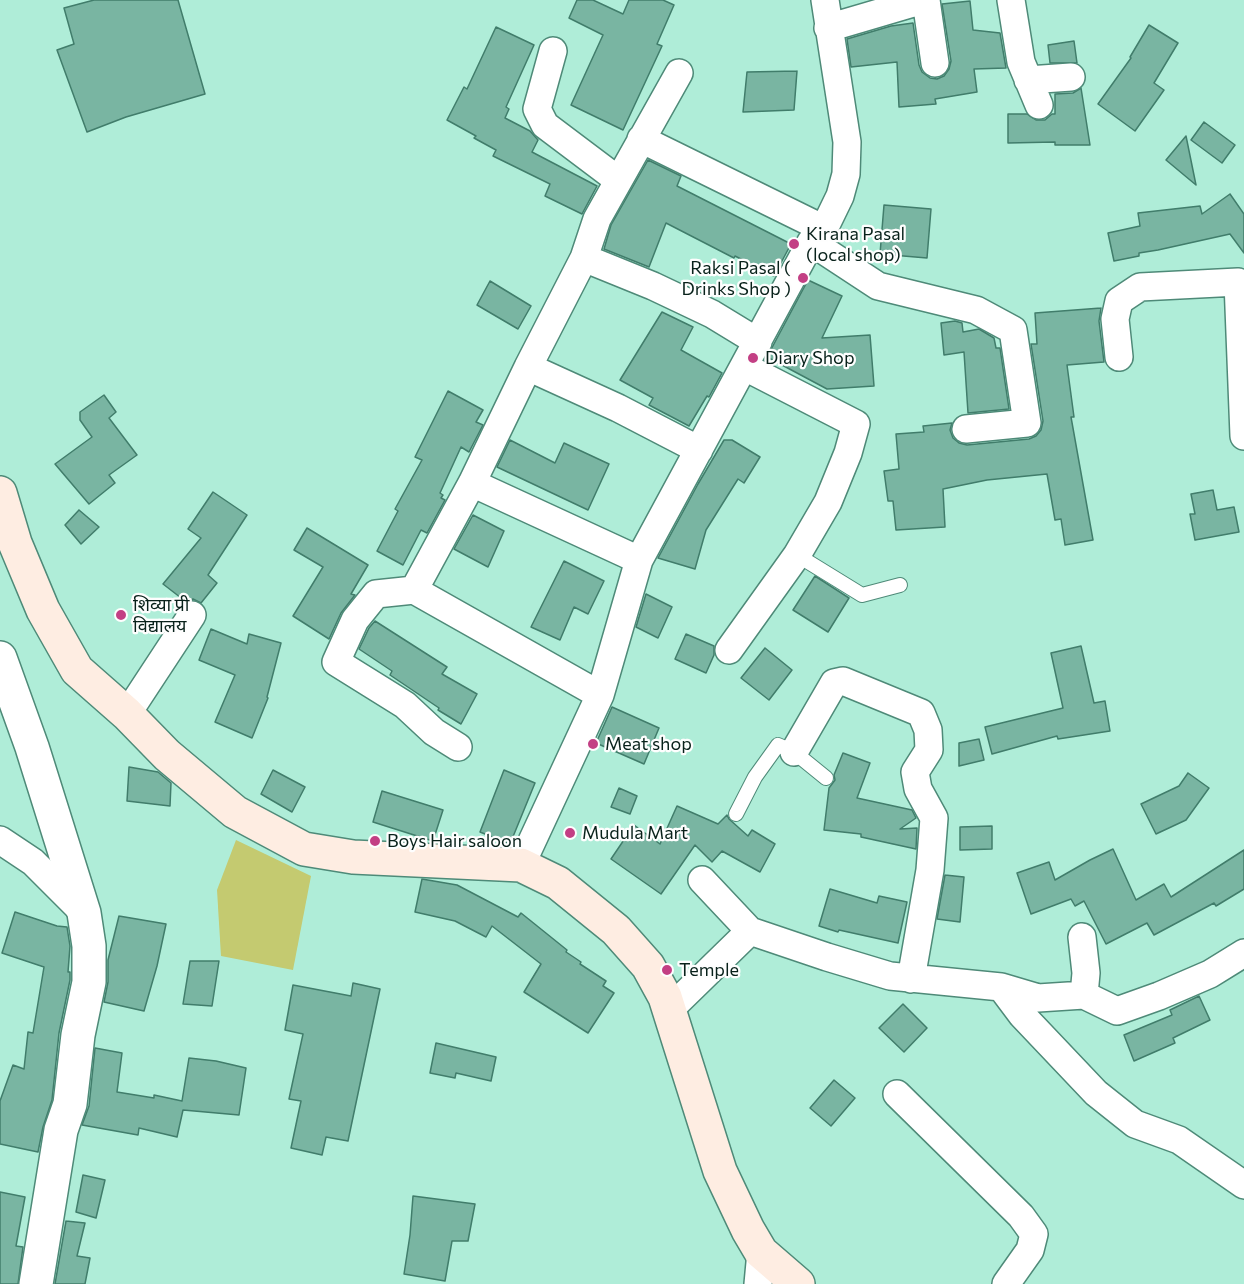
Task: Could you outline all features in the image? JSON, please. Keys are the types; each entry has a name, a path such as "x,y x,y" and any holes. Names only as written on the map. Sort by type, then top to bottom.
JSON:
{"main road":[{"path":"0,494 15,543 43,610 77,670 127,714 167,755 235,812 304,849 353,857 520,865 558,883 616,930 648,966 665,997 720,1172 748,1230 760,1268 798,1284"}],"street":[{"path":"520,865 600,695 639,560 840,196 846,174 847,142 825,0"},
{"path":"828,28 924,0 935,63"},
{"path":"1011,0 1021,62 1039,105"},
{"path":"553,51 537,109 546,125 618,180"},
{"path":"414,590 472,483 584,258 597,219 679,73"},
{"path":"1028,80 1071,77"},
{"path":"641,139 817,236 878,286 976,310 1013,330 1027,423 966,429"},
{"path":"584,258 653,286 712,314 758,342"},
{"path":"1119,357 1115,319 1119,301 1140,287 1241,285 1244,435"},
{"path":"528,367 618,408 699,450"},
{"path":"729,650 797,555 835,486 856,424 745,367"},
{"path":"472,483 639,560"},
{"path":"458,747 434,732 405,705 336,662 355,620 376,594 414,590 600,695"},
{"path":"127,714 192,615"},
{"path":"0,658 32,747 84,913 89,946 89,982 78,1035 70,1104 61,1130 36,1284"},
{"path":"794,752 834,683 843,681 921,713 928,730 929,750 915,772 918,789 934,818 930,870 912,979"},
{"path":"0,840 33,862 84,913"},
{"path":"702,880 750,931 827,957 890,976 1001,987 1038,998 1084,995 1117,1011 1160,996 1210,974 1244,953"},
{"path":"669,1010 750,931"},
{"path":"1082,937 1086,973 1084,995"},
{"path":"1001,987 1022,1015 1096,1093 1135,1124 1179,1140 1244,1185"},
{"path":"897,1094 1021,1216 1034,1234 1030,1250 1006,1284"}],"lane":[{"path":"797,555 862,595 900,585"},
{"path":"736,814 755,777 778,745 794,752 826,778"}],"green space":[{"path":"236,840 311,876 293,970 221,956 217,890"}],"building":[{"path":"94,0 178,0 205,94 126,117 87,132 57,50 74,44 64,8"},
{"path":"577,0 593,0 623,14 629,0 663,0 674,5 657,44 662,46 623,130 571,105 603,35 569,18"},
{"path":"970,1 973,30 1000,33 1006,68 974,69 977,92 935,99 936,104 899,107 897,62 851,67 847,39 891,26 913,23 922,72 930,78 937,79 944,76 951,61 942,4"},
{"path":"1149,25 1178,43 1154,83 1164,90 1135,131 1098,104 1131,58"},
{"path":"496,27 534,45 506,107 509,109 505,118 530,131 538,140 532,152 597,186 582,214 545,196 550,184 493,156 496,150 447,120 464,87 467,89"},
{"path":"1074,41 1077,63 1050,63 1048,45"},
{"path":"797,71 794,110 743,112 747,72"},
{"path":"1081,88 1090,145 1055,145 1055,142 1008,143 1008,114 1027,114 1036,120 1045,120 1055,114 1055,94 1073,93"},
{"path":"1204,122 1235,145 1222,163 1191,140"},
{"path":"1186,136 1196,185 1166,160"},
{"path":"648,160 681,176 677,186 791,244 774,276 666,223 649,267 604,249 611,225"},
{"path":"1230,194 1244,214 1244,253 1230,234 1139,253 1139,256 1114,261 1108,233 1140,226 1138,213 1200,206 1202,214"},
{"path":"884,205 931,209 927,258 880,254"},
{"path":"808,280 842,296 822,338 870,335 874,386 827,389 767,357"},
{"path":"490,281 531,306 518,329 477,305"},
{"path":"1101,308 1099,321 1104,362 1067,365 1074,417 1071,417 1093,540 1065,545 1061,519 1055,520 1047,474 987,480 943,489 945,527 896,530 893,501 888,501 884,471 899,469 896,434 924,432 923,426 952,423 950,430 953,438 967,445 1029,439 1036,436 1041,430 1043,421 1031,344 1037,344 1035,313"},
{"path":"662,312 693,327 681,350 722,373 689,426 649,405 653,398 620,380"},
{"path":"955,321 962,323 963,332 979,329 994,338 996,348 1000,348 1009,409 968,413 964,352 944,355 941,323"},
{"path":"448,391 483,410 476,422 483,425 469,452 461,447 440,493 443,495 441,498 445,500 427,533 421,530 403,565 377,551 398,511 395,509 422,460 415,457"},
{"path":"104,395 116,412 109,418 137,455 109,475 115,483 89,504 55,464 92,437 80,420 80,412"},
{"path":"510,440 555,463 564,443 609,464 588,510 497,467"},
{"path":"724,440 732,440 760,457 744,483 738,479 706,530 695,569 658,558 698,484"},
{"path":"1213,490 1217,510 1234,507 1239,532 1195,540 1190,514 1195,514 1191,494"},
{"path":"213,492 247,515 208,575 217,583 201,603 193,599 185,601 163,584 201,538 188,529"},
{"path":"79,510 99,527 81,544 65,525"},
{"path":"473,515 504,531 488,567 454,549"},
{"path":"307,528 368,565 351,594 355,595 341,613 329,639 293,616 323,567 294,550"},
{"path":"564,561 604,581 588,614 574,607 560,640 531,627"},
{"path":"815,576 849,598 828,632 793,610"},
{"path":"646,594 672,607 658,638 636,627"},
{"path":"375,621 447,667 442,674 477,694 461,724 390,675 392,671 359,649"},
{"path":"211,629 247,644 249,634 281,643 268,698 252,738 215,722 235,675 199,660"},
{"path":"686,634 714,646 714,655 706,673 675,659"},
{"path":"1081,646 1094,703 1105,701 1110,731 1058,739 1057,736 992,754 985,727 1063,708 1051,653"},
{"path":"765,648 792,670 769,700 741,678"},
{"path":"612,707 659,728 644,764 596,743"},
{"path":"979,739 984,760 959,766 959,743"},
{"path":"843,753 870,763 857,798 912,810 916,818 900,829 917,828 916,849 861,837 861,834 824,830 829,788 835,780 834,775"},
{"path":"129,767 158,772 171,783 170,806 127,801"},
{"path":"273,770 305,787 292,812 261,794"},
{"path":"504,770 535,783 510,844 480,832"},
{"path":"1188,773 1209,788 1186,820 1156,834 1141,804 1179,786"},
{"path":"619,788 637,796 630,814 611,807"},
{"path":"382,791 443,810 433,841 373,822"},
{"path":"677,806 718,824 727,815 748,836 752,830 775,844 760,872 722,851 712,862 695,845 661,894 611,859 634,825 660,844"},
{"path":"992,826 992,849 960,850 960,827"},
{"path":"1113,849 1136,900 1164,884 1171,897 1244,850 1244,889 1216,906 1214,903 1154,935 1147,923 1106,944 1084,901 1075,906 1071,899 1031,914 1017,873 1049,862 1055,880"},
{"path":"945,875 964,877 960,922 937,919"},
{"path":"422,879 457,885 518,917 521,913 581,962 580,964 606,981 603,986 614,993 588,1033 524,992 541,964 492,926 486,937 455,921 415,912"},
{"path":"830,889 877,903 879,896 907,902 898,943 839,930 838,932 819,926"},
{"path":"15,912 57,926 67,927 70,946 68,972 70,972 70,980 59,1033 52,1100 38,1152 0,1144 0,1101 13,1065 24,1069 28,1032 33,1033 44,967 2,953"},
{"path":"119,916 166,924 144,1011 104,1002 108,982 108,960"},
{"path":"190,961 219,961 212,1006 183,1004"},
{"path":"353,983 380,989 348,1141 326,1137 322,1155 291,1148 301,1101 289,1099 303,1034 285,1030 293,985 351,996"},
{"path":"1199,996 1210,1020 1173,1038 1175,1043 1134,1061 1124,1035 1172,1015 1170,1010"},
{"path":"903,1004 927,1028 904,1052 879,1028"},
{"path":"436,1043 496,1057 491,1081 456,1073 455,1078 430,1073"},
{"path":"95,1048 122,1053 117,1092 154,1098 154,1095 182,1101 189,1058 246,1068 239,1115 183,1110 177,1137 139,1128 138,1135 82,1125 89,1106"},
{"path":"834,1080 855,1098 831,1126 810,1108"},
{"path":"83,1175 105,1180 96,1218 76,1212"},
{"path":"0,1192 25,1197 16,1246 23,1247 18,1284 0,1284"},
{"path":"413,1196 475,1204 468,1241 452,1241 445,1281 404,1274"},
{"path":"66,1221 85,1223 77,1256 90,1258 85,1284 55,1284"}],"place":[{"name":"Kirana Pasal (local shop)","path":"794,244"},
{"name":"Raksi Pasal ( Drinks Shop )","path":"803,278"},
{"name":"Diary Shop","path":"753,358"},
{"name":"शिव्या प्री विद्यालय","path":"121,615"},
{"name":"Meat shop","path":"593,744"},
{"name":"Mudula Mart","path":"570,833"},
{"name":"Boys Hair saloon","path":"375,841"},
{"name":"Temple","path":"667,970"}]}
